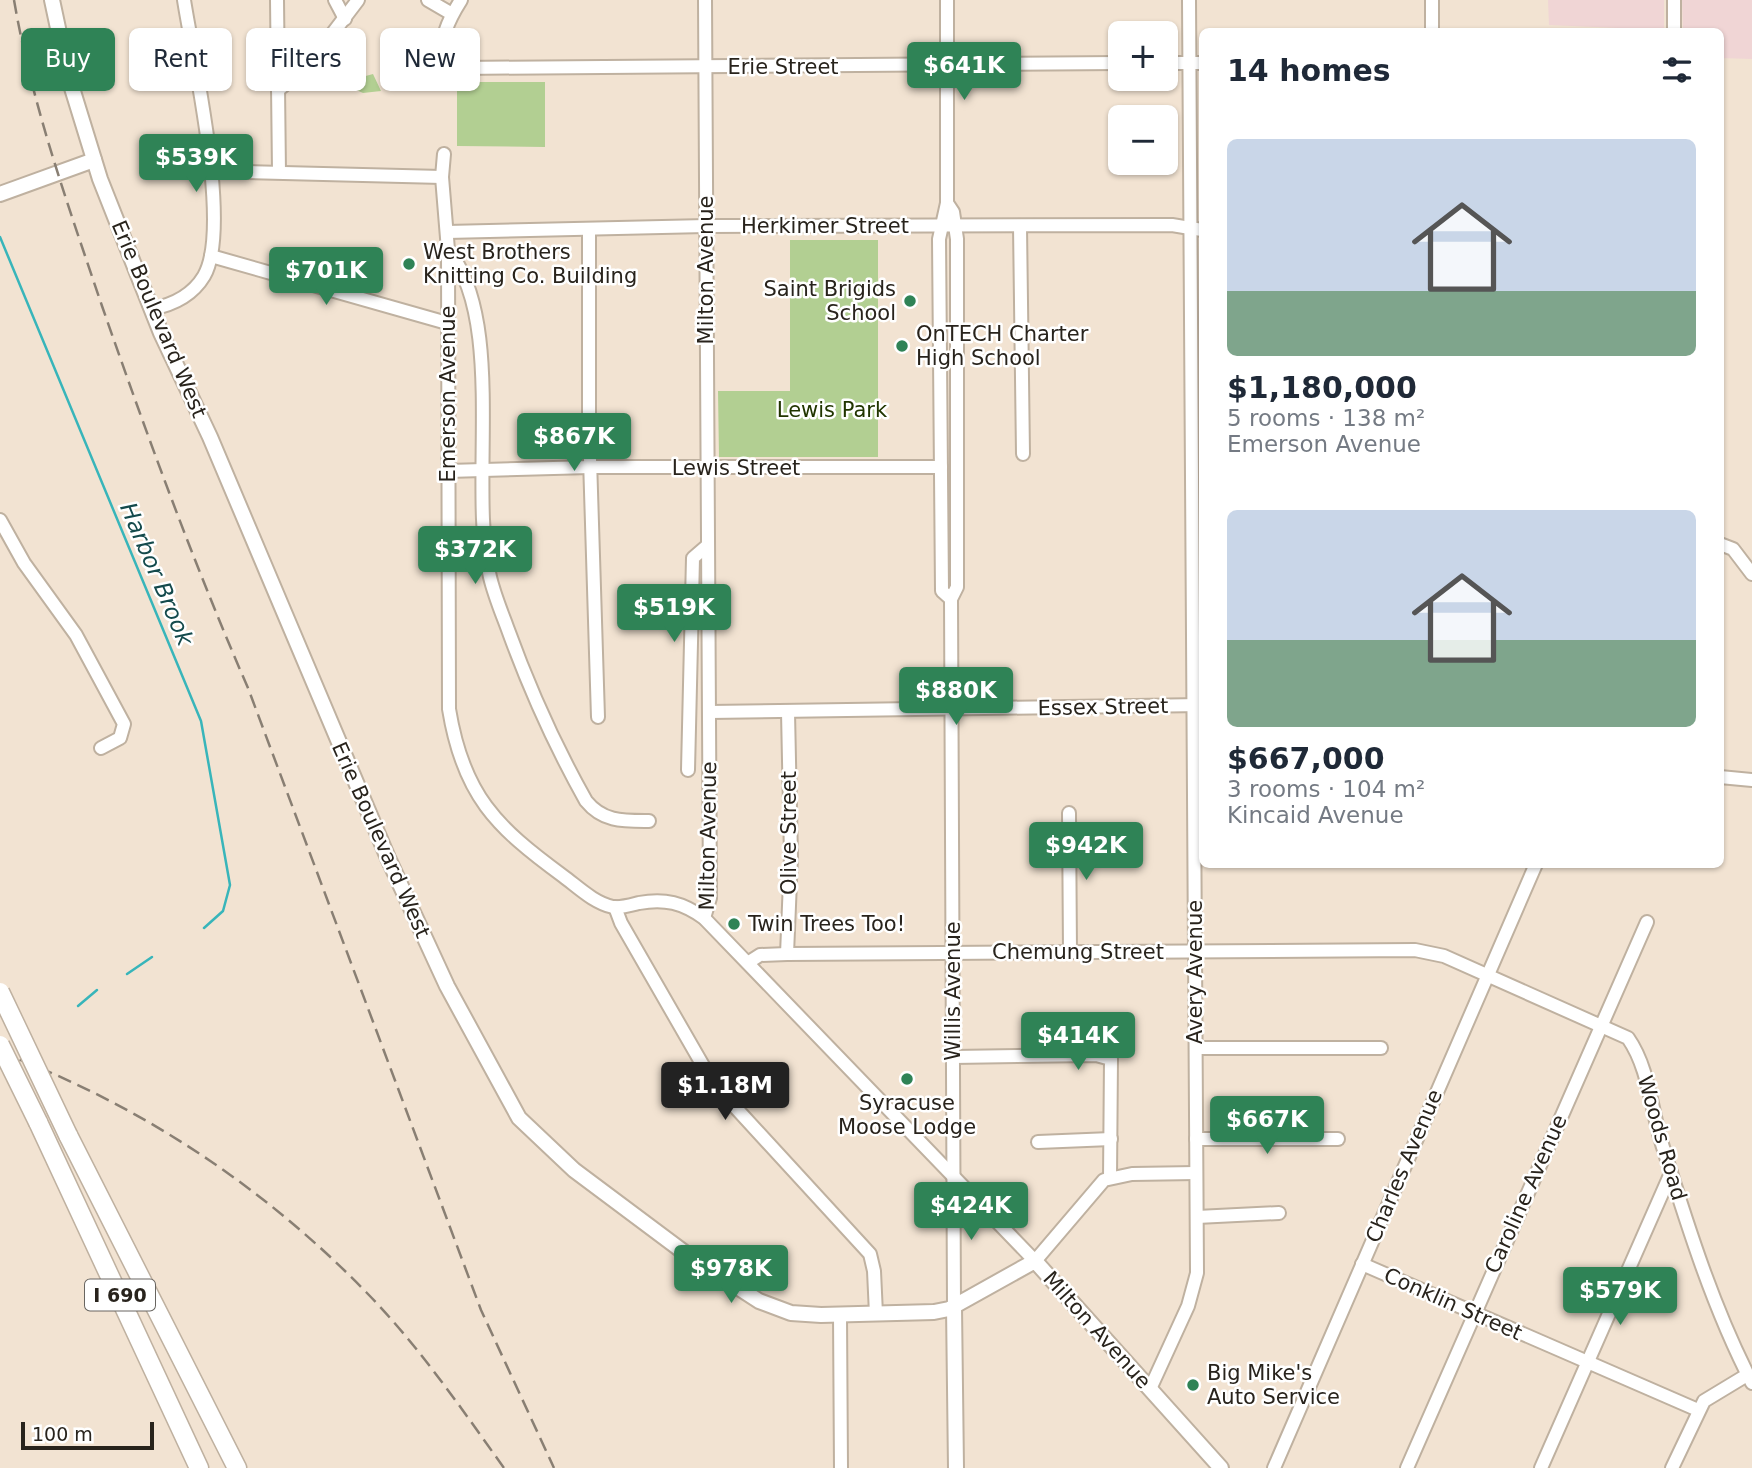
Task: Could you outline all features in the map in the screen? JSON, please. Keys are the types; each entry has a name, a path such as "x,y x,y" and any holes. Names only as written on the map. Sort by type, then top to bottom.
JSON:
{"highway":[{"name":"I 690","path":"0,992 68,1135 237,1468"},
{"name":"I 690","path":"0,1045 148,1353 199,1468"},
{"path":"208,1411 246,1468"}],"main road":[{"name":"Erie Boulevard West","path":"52,0 68,75 94,160 151,309 210,437 388,858 447,986 519,1118 574,1170 736,1287 759,1301 792,1312 841,1315 934,1312 954,1307 1035,1261"},
{"path":"0,194 94,160"},
{"name":"Milton Avenue","path":"1035,1261 1221,1468"},
{"name":"Willis Avenue","path":"954,1307 956,1468"}],"street":[{"path":"151,309 182,299 194,289 205,274 211,256 213,199 184,0"},
{"path":"277,0 277,28"},
{"path":"335,0 345,19"},
{"path":"338,28 358,0"},
{"path":"428,0 452,14 461,0"},
{"name":"Milton Avenue","path":"705,0 710,898 704,918 1035,1261"},
{"name":"Willis Avenue","path":"947,0 947,203 941,226 941,467 942,591 951,599"},
{"name":"Avery Avenue","path":"1150,1389 1196,1284 1196,63 1189,0"},
{"path":"1432,0 1432,28"},
{"path":"1674,0 1674,28"},
{"name":"Erie Street","path":"452,14 445,29 444,51 447,63 460,68 1108,63"},
{"path":"1178,63 1196,63"},
{"path":"278,91 279,172"},
{"name":"Emerson Avenue","path":"444,154 442,177 448,250 449,709 454,738 463,766 485,808 516,842 597,901 615,907"},
{"path":"210,171 442,177"},
{"name":"Willis Avenue","path":"947,203 956,226 957,587 951,599 954,1307"},
{"name":"Herkimer Street","path":"447,232 706,226 1196,229"},
{"path":"1020,226 1023,454"},
{"path":"589,229 590,467 598,717"},
{"path":"448,250 460,265 476,326 482,374 483,516 489,577 541,717 590,806 598,814 614,820 649,821"},
{"path":"211,256 447,323"},
{"name":"Lewis Street","path":"448,471 590,467 941,467"},
{"path":"3,526 24,563 76,635 124,724 120,738 102,748"},
{"path":"688,770 693,558 699,549 708,545"},
{"path":"1724,545 1734,549 1752,573"},
{"name":"Essex Street","path":"709,712 1198,705"},
{"name":"Olive Street","path":"787,954 791,857 788,712"},
{"path":"1724,778 1752,779"},
{"path":"1069,813 1070,951"},
{"name":"Charles Avenue","path":"1274,1468 1534,868"},
{"path":"704,918 692,909 665,900 615,907 623,927 713,1083 870,1254 874,1271 876,1314"},
{"name":"Caroline Avenue","path":"1407,1468 1647,922"},
{"name":"Chemung Street","path":"749,962 761,955 787,954 1415,950 1439,954 1487,975"},
{"name":"Woods Road","path":"1487,975 1602,1024 1628,1038 1634,1046 1690,1232 1750,1379"},
{"path":"1196,1048 1381,1048"},
{"path":"953,1057 1104,1055 1112,1065 1110,1178"},
{"path":"1038,1142 1111,1139"},
{"path":"1196,1139 1338,1139"},
{"path":"1035,1261 1097,1185 1110,1178 1196,1173"},
{"path":"1541,1468 1671,1173"},
{"path":"1196,1217 1279,1213"},
{"name":"Conklin Street","path":"1362,1264 1698,1410"},
{"path":"841,1315 841,1468"},
{"path":"1672,1468 1704,1401 1750,1379"}],"shaded area":[{"path":"1548,0 1664,0 1664,28 1549,25"},
{"path":"1682,0 1752,0 1752,59 1724,58 1724,28 1683,28"}],"green space":[{"path":"373,74 381,91 363,93 359,91 366,91 366,76"},
{"path":"480,82 545,82 545,147 457,146 457,91 480,91"},
{"name":"Lewis Park","path":"790,240 878,240 878,457 719,457 718,391 790,391"}],"waterway":[{"name":"Harbor Brook","path":"0,237 201,721 230,885 223,911 204,928"},
{"name":"Harbor Brook","path":"127,974 152,957"},
{"name":"Harbor Brook","path":"78,1006 97,990"}],"railway":[{"path":"14,0 31,78 52,154 153,450 248,688 481,1310 554,1468"},
{"path":"0,1052 51,1073 150,1123 242,1183 285,1217 326,1253 385,1312 438,1377 504,1468"}],"place":[{"name":"West Brothers Knitting Co. Building","path":"409,264"},
{"name":"Saint Brigids School","path":"910,301"},
{"name":"OnTECH Charter High School","path":"902,346"},
{"name":"Twin Trees Too!","path":"734,924"},
{"name":"Syracuse Moose Lodge","path":"907,1079"},
{"name":"Big Mike's Auto Service","path":"1193,1385"}]}
